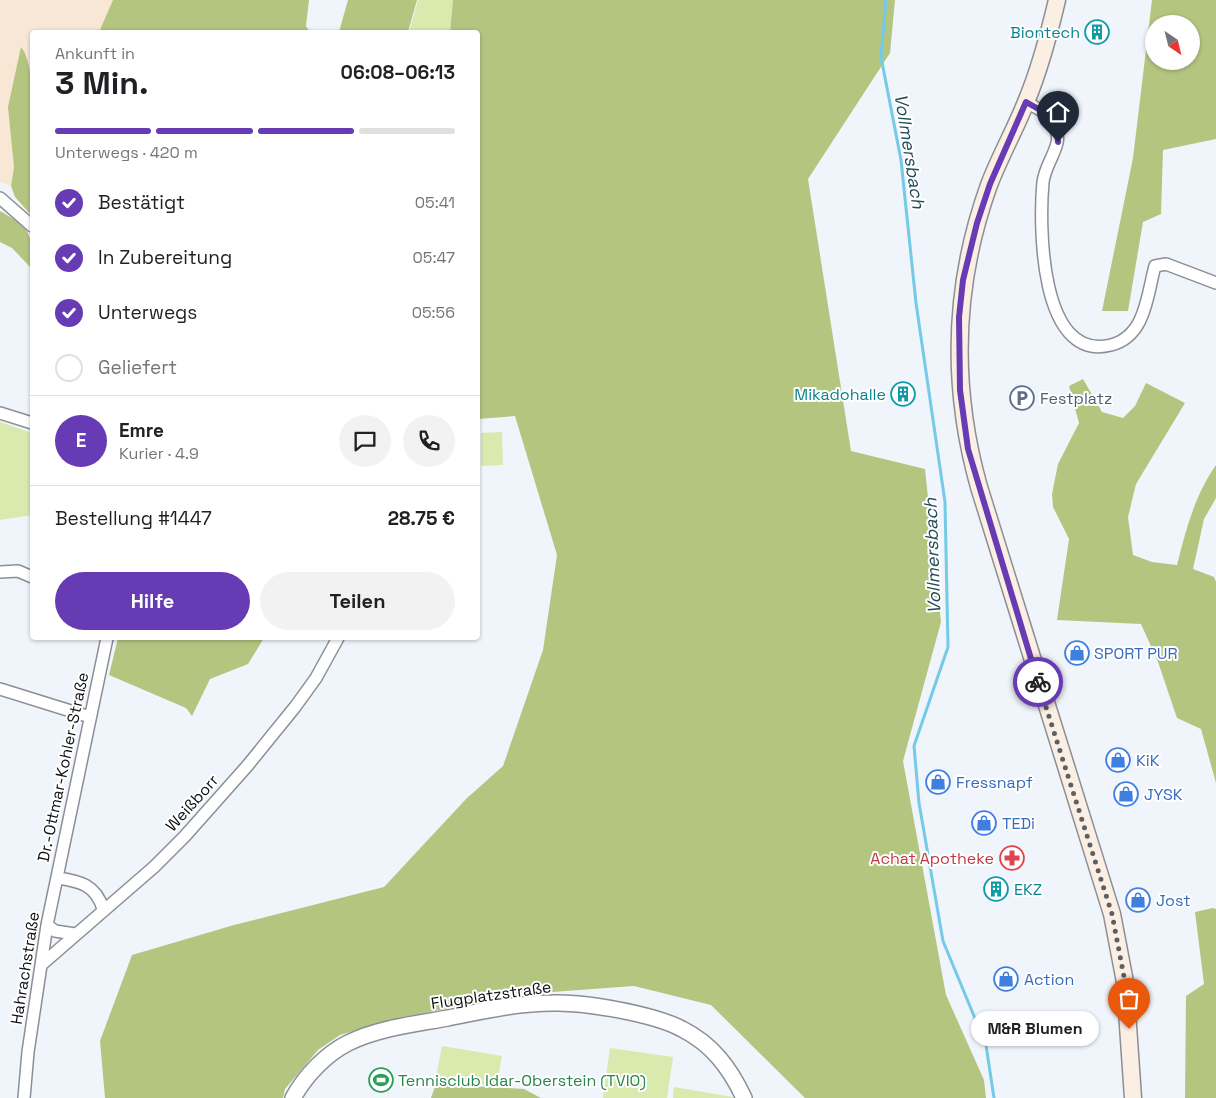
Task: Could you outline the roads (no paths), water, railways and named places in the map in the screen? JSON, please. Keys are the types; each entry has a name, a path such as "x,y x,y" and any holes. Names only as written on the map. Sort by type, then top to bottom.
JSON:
{"main road":[{"path":"1057,0 1048,39 1026,102 990,184 977,223 963,280 959,317 961,407 968,449 979,487 1112,914 1125,982 1133,1098"}],"street":[{"path":"1026,102 1042,111 1056,124 1058,142 1049,160 1043,180 1041,244 1057,314 1072,336 1084,343 1099,346 1117,343 1131,334 1141,321 1155,266 1166,264 1216,283"},
{"path":"0,198 30,224"},
{"path":"0,413 30,422"},
{"path":"0,572 18,571 30,576"},
{"name":"Dr.-Ottmar-Kohler-Straße","path":"52,904 107,640"},
{"name":"Weißborr","path":"42,965 103,909 154,867 179,842 242,772 316,678 337,640"},
{"path":"0,689 90,718"},
{"path":"57,878 86,884 95,891 103,909"},
{"name":"Hahrachstraße","path":"24,1098 28,1052 47,925 52,904"},
{"path":"47,925 55,931 75,934"},
{"name":"Flugplatzstraße","path":"293,1098 322,1060 349,1042 397,1027 486,1011 553,1003 627,1011 681,1028 714,1050 736,1081 744,1098"}],"waterway":[{"name":"Vollmersbach","path":"886,0 881,57 901,160 916,303 945,502 948,647 914,746 919,803 943,941 986,1045 994,1098"}],"place":[{"name":"Biontech","path":"1097,32"},
{"name":"Mikadohalle","path":"903,394"},
{"name":"Festplatz","path":"1022,398"},
{"name":"SPORT PUR","path":"1077,653"},
{"name":"KiK","path":"1118,760"},
{"name":"Fressnapf","path":"938,782"},
{"name":"JYSK","path":"1126,794"},
{"name":"TEDi","path":"984,823"},
{"name":"Achat Apotheke","path":"1012,858"},
{"name":"EKZ","path":"996,889"},
{"name":"Jost","path":"1138,900"},
{"name":"Action","path":"1006,979"},
{"name":"M&R Blumen","path":"1129,1029"},
{"name":"Tennisclub Idar-Oberstein (TVIO)","path":"381,1080"}]}
